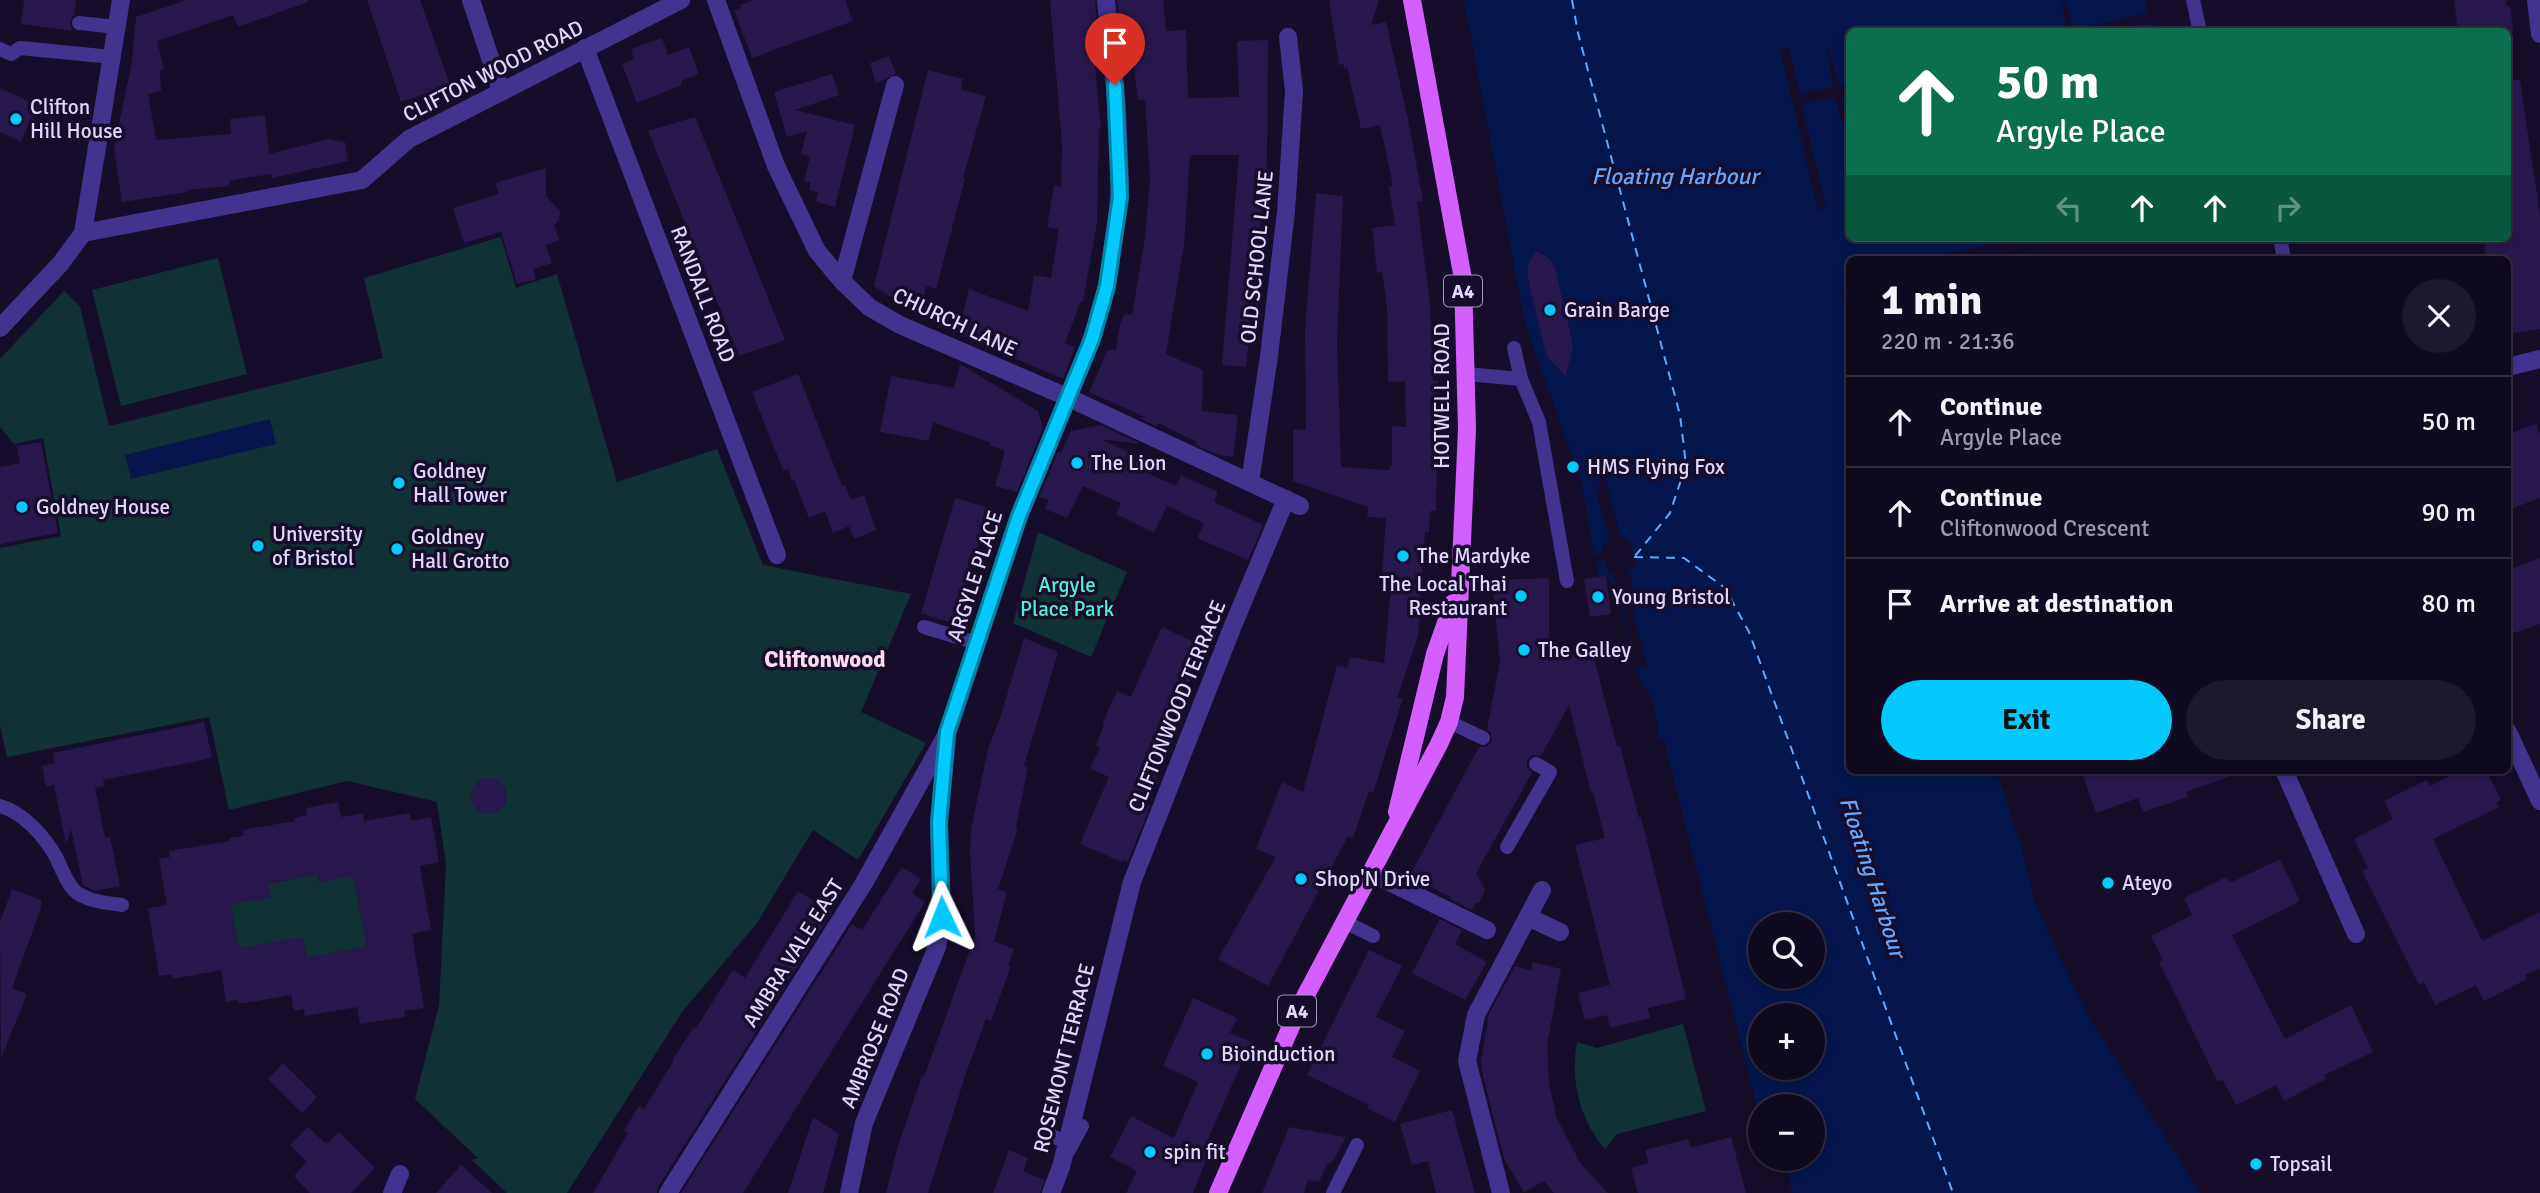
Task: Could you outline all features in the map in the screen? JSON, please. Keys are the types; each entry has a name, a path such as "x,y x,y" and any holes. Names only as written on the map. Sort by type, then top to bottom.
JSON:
{"main road":[{"name":"HOTWELL ROAD","path":"1218,1193 1298,1008 1392,835 1449,722 1455,697 1467,429 1463,279 1412,0"},
{"name":"HOTWELL ROAD","path":"1392,835 1435,654 1459,586"}],"street":[{"path":"0,328 61,263 83,233 121,0"},
{"path":"471,0 501,91"},
{"name":"CLIFTON WOOD ROAD","path":"83,233 362,180 409,139 681,0"},
{"name":"CHURCH LANE","path":"716,0 776,166 817,251 842,281 869,306 900,325 1066,397 1293,502"},
{"name":"ARGYLE PLACE","path":"947,732 1019,516 1098,323 1107,286 1120,182 1117,107 1106,0"},
{"path":"2536,0 2540,34"},
{"name":"OLD SCHOOL LANE","path":"1250,482 1269,356 1286,212 1294,91 1288,37"},
{"name":"RANDALL ROAD","path":"586,48 777,555"},
{"path":"842,281 895,85"},
{"path":"2511,366 2540,359"},
{"name":"CLIFTONWOOD TERRACE","path":"1118,933 1132,882 1227,640 1293,502"},
{"name":"AMBRA VALE EAST","path":"668,1193 864,883 947,732"},
{"name":"AMBROSE ROAD","path":"849,1193 864,1124 937,947 942,917 939,822 947,732"},
{"path":"2511,738 2540,801"},
{"path":"2286,774 2356,934"},
{"path":"1371,873 1487,930"},
{"path":"1500,1193 1467,1061 1476,1015 1542,890"},
{"path":"1528,917 1560,932"},
{"name":"ROSEMONT TERRACE","path":"1051,1193 1067,1142 1118,933"},
{"path":"392,1193 400,1174"}],"lane":[{"path":"2193,0 2199,28"},
{"path":"79,23 116,27"},
{"path":"0,49 10,54 20,48 112,57"},
{"path":"1514,348 1521,379 1539,422 1567,581"},
{"path":"1466,374 1521,379"},
{"path":"924,627 977,643"},
{"path":"1449,722 1483,738"},
{"path":"1507,847 1550,772 1536,764"},
{"path":"0,806 22,817 35,829 76,893 91,900 122,905"},
{"path":"1345,922 1373,936"},
{"path":"1060,1167 1082,1126"},
{"path":"1049,1135 1067,1142"},
{"path":"1333,1193 1357,1145"}],"green space":[{"path":"501,237 516,288 557,274 617,482 717,449 763,565 911,594 861,712 926,743 858,860 813,830 757,923 682,1012 567,1193 507,1193 472,1160 478,1158 415,1099 439,1005 446,864 437,802 347,781 229,810 209,717 7,757 0,726 0,548 61,536 43,438 14,444 0,427 0,359 64,291 80,307 109,426 383,358 364,278"},
{"path":"218,258 247,374 121,406 92,290"},
{"name":"Argyle Place Park","path":"1038,532 1127,572 1091,657 1013,623"},
{"path":"353,848 354,880 367,946 319,963 318,956 306,958 303,938 253,952 251,946 239,948 235,928 216,931 212,914 255,890 271,896 268,884 317,874 319,882 338,878"},
{"path":"1683,1024 1706,1111 1617,1134 1605,1149 1589,1125 1579,1099 1575,1071 1577,1042 1597,1048"}],"water":[{"name":"Floating Harbour","path":"1464,0 2159,0 2166,28 1846,28 1846,242 2056,242 1995,256 1846,256 1846,290 1840,292 1846,309 1846,774 1997,774 2021,846 2035,902 2072,984 2094,1026 2201,1193 1793,1193 1787,1171 1825,1171 1825,1094 1754,1094 1750,1080 1825,1080 1825,1003 1748,1003 1748,1072 1664,740 1659,738 1650,695 1641,684 1615,587 1607,576 1598,577 1582,484 1525,324"},
{"path":"270,419 276,444 131,479 125,455"}],"pier":[{"path":"2145,0 2159,0 2166,28 2154,28 2153,22 2131,28 2083,28 2147,13"},
{"path":"2066,2 2073,28 2067,28 2062,3"},
{"path":"1789,48 1800,94 1833,87 1829,49 1838,83 1846,84 1846,94 1841,98 1846,132 1835,97 1802,104 1826,208 1818,210 1780,50"},
{"path":"1999,242 2056,242 1995,256 1938,256"},
{"path":"1602,465 1621,539 1629,538 1637,567 1628,570 1638,607 1632,609 1647,667 1638,669 1613,573 1609,574 1605,560 1595,563 1593,555 1604,552 1602,544 1610,542 1596,491 1601,489 1595,466"}],"building":[{"path":"24,0 76,0 74,15 70,21 72,31 21,24"},
{"path":"187,0 308,2 238,27 233,15 157,41 164,69 160,71 161,91 148,94 156,140 231,134 230,119 265,115 269,154 329,139 345,142 348,161 272,178 272,174 229,181 229,186 187,190 122,202 114,149 132,61 136,17"},
{"path":"367,0 420,0 450,85 401,102"},
{"path":"753,0 845,0 853,21 752,58 734,10"},
{"path":"1050,0 1095,0 1099,44 1093,44 1101,129 1097,222 1083,302 1081,301 1065,343 1075,347 1063,379 958,334 969,289 1028,311 1034,275 1051,278 1059,229 1047,227 1054,186 1061,187 1062,145"},
{"path":"1117,0 1163,0 1166,31 1186,30 1188,98 1239,97 1237,41 1268,40 1267,162 1246,367 1222,365 1239,155 1190,155 1184,244 1166,354 1203,370 1202,411 1238,415 1233,457 1216,454 1196,445 1197,442 1158,423 1156,426 1139,418 1145,417 1089,392 1108,350 1116,350 1120,324 1125,314 1132,315 1145,237 1150,177 1145,100 1138,100 1131,43 1122,43"},
{"path":"1329,0 1379,0 1371,25 1386,22 1408,119 1423,201 1417,202 1430,303 1433,381 1438,381 1436,511 1430,511 1429,532 1425,532 1418,636 1397,698 1403,698 1373,793 1369,791 1353,838 1348,836 1268,986 1218,959 1276,857 1256,849 1282,782 1303,792 1337,665 1347,668 1350,657 1384,663 1392,574 1382,573 1386,518 1367,517 1368,507 1293,481 1293,429 1306,430 1305,330 1316,193 1343,196 1337,342 1341,467 1389,470 1392,465 1392,426 1406,427 1405,381 1388,382 1387,306 1382,272 1377,273 1372,228 1395,225 1389,187 1393,186 1380,125 1361,129 1347,67 1339,65"},
{"path":"2454,0 2506,0 2507,7 2510,6 2513,32 2511,28 2458,28"},
{"path":"662,38 668,55 689,47 699,74 681,81 682,85 637,103 622,64 634,59 631,49"},
{"path":"889,56 896,74 876,83 870,63"},
{"path":"928,70 963,79 961,90 986,96 936,289 926,286 923,302 907,299 906,307 874,286"},
{"path":"832,74 839,95 795,110 855,125 835,207 816,202 818,192 809,190 811,182 804,181 810,157 801,154 807,131 787,137 774,92"},
{"path":"2511,80 2520,80 2540,216 2540,329 2511,334 2511,256 2486,256 2484,242 2511,242"},
{"name":"Clifton Hill House","path":"0,88 37,105 21,142 0,132"},
{"path":"695,117 785,340 739,356 648,131"},
{"path":"546,168 546,196 560,211 559,220 554,225 559,240 546,245 552,263 533,269 536,279 517,284 501,232 464,243 453,208 499,194 495,183"},
{"name":"Grain Barge","path":"1537,251 1550,259 1555,268 1573,346 1566,377 1546,355 1527,273 1529,262"},
{"path":"960,364 1038,411 1043,428 1017,492 995,486 1005,451 990,445 991,443 933,422 929,441 880,432 891,376 954,388"},
{"path":"798,374 842,486 845,485 851,500 864,495 876,530 854,539 849,526 833,533 825,511 809,518 794,480 792,481 788,469 783,470 752,392"},
{"path":"2536,424 2540,435 2540,498 2511,509 2511,433"},
{"path":"1101,425 1141,444 1100,439 1142,458 1137,468 1176,486 1181,475 1218,492 1214,502 1263,525 1248,560 1197,538 1204,523 1167,506 1154,533 1116,514 1121,503 1083,486 1067,518 1045,509 1049,500 1039,497 1058,452 1061,453 1071,431"},
{"path":"41,442 58,533 0,544 0,467 20,463 17,446"},
{"path":"955,498 989,508 961,603 968,605 961,626 921,613"},
{"path":"2540,558 2540,624 2511,634 2511,569"},
{"name":"Young Bristol","path":"1606,576 1611,614 1590,617 1584,579"},
{"path":"1549,578 1549,661 1592,650 1617,747 1620,746 1639,818 1641,817 1686,999 1648,1008 1650,1018 1610,1028 1607,1015 1585,1020 1578,993 1610,985 1575,845 1605,838 1569,705 1541,756 1532,755 1527,760 1527,768 1532,773 1476,873 1485,890 1479,903 1476,903 1472,910 1409,877 1479,747 1488,746 1492,741 1491,733 1487,729 1500,662 1492,580"},
{"path":"1162,627 1205,647 1154,771 1159,773 1145,804 1150,806 1128,862 1122,862 1080,844 1109,777 1090,768 1100,747 1096,745 1104,725 1102,724 1117,691 1131,697"},
{"path":"1024,638 1058,652 1024,766 1028,767 1016,827 1018,828 998,889 1007,892 994,941 1014,949 1008,965 1011,966 991,1021 986,1019 966,1073 928,1193 886,1193 897,1149 922,1076 924,1077 975,936 971,829 988,749"},
{"path":"204,722 212,758 103,780 104,786 95,788 105,838 110,837 120,886 95,891 83,885 71,829 66,844 54,785 46,787 42,766 55,763 53,753"},
{"path":"2082,774 2236,774 2186,792 2188,797 2143,812 2138,798 2096,813"},
{"path":"2453,774 2488,774 2501,800 2496,803 2499,807 2433,839 2482,941 2540,912 2540,968 2525,975 2527,979 2484,1001 2476,985 2435,1005 2424,982 2419,985 2362,871 2368,868 2354,839 2393,819 2384,801 2427,780 2430,786"},
{"path":"489,778 501,784 507,796 501,808 489,814 477,808 471,796 477,784"},
{"path":"338,802 341,817 363,813 364,821 410,813 411,821 431,817 439,862 420,866 431,930 412,934 424,1008 404,1011 405,1017 360,1024 357,1007 305,1016 304,1009 294,1011 291,995 239,1004 238,1000 226,1002 221,970 173,979 172,974 159,976 148,908 167,905 159,859 170,857 169,851 230,841 229,838 244,836 242,830 295,821 294,818 307,815 306,808","holes":["317,874 319,882 353,876 367,946 306,958 303,937 239,948 231,905 271,897 268,884"]},
{"path":"2280,859 2298,902 2232,935 2285,1039 2351,1005 2373,1052 2324,1075 2326,1079 2284,1101 2276,1085 2236,1105 2223,1080 2218,1082 2159,962 2163,960 2151,936 2192,915 2184,898 2226,877 2230,883"},
{"path":"902,867 921,879 912,893 925,902 743,1193 681,1193 852,924 862,930"},
{"path":"12,889 41,900 41,908 12,988 27,994 1,1058 0,922"},
{"path":"798,891 832,912 658,1187 657,1193 593,1193 628,1133 624,1130 639,1106 644,1109 673,1059 733,970 745,978"},
{"path":"1440,919 1462,930 1455,944 1487,962 1465,1000 1412,973"},
{"path":"1369,950 1402,966 1376,1017 1405,1031 1392,1057 1420,1071 1395,1122 1367,1108 1369,1105 1307,1075"},
{"path":"1533,962 1561,969 1547,1045 1549,1083 1557,1119 1581,1164 1608,1193 1554,1193 1544,1181 1524,1192 1504,1159 1481,1061 1489,1014 1515,966 1531,971"},
{"path":"1193,998 1237,1018 1230,1033 1251,1042 1202,1152 1208,1155 1193,1193 1126,1193 1137,1171 1110,1157 1131,1116 1174,1138 1198,1082 1163,1066"},
{"path":"283,1063 317,1097 302,1113 268,1079"},
{"path":"1452,1110 1475,1193 1436,1193 1428,1161 1412,1165 1400,1124"},
{"path":"813,1117 839,1134 823,1193 788,1193"},
{"path":"308,1127 326,1144 339,1132 375,1168 351,1193 310,1193 294,1176 307,1162 290,1145"},
{"path":"1289,1127 1346,1137 1332,1163 1327,1164 1319,1182 1308,1180 1304,1193 1262,1193"},
{"path":"1731,1137 1746,1193 1638,1193 1631,1168 1649,1163 1645,1150 1688,1139 1691,1148"},
{"path":"1009,1150 1028,1158 1023,1171 1044,1180 1040,1193 993,1193"},
{"path":"461,1165 492,1193 436,1193"}],"ferry route":[{"path":"1572,0 1578,33 1680,415 1686,465 1670,513 1635,556"},
{"path":"1634,557 1684,558 1725,588 1749,632 1953,1193"}],"place":[{"name":"Clifton Hill House","path":"16,119"},
{"name":"Grain Barge","path":"1550,310"},
{"name":"The Lion","path":"1077,463"},
{"name":"HMS Flying Fox","path":"1573,467"},
{"name":"Goldney Hall Tower","path":"399,483"},
{"name":"Goldney House","path":"22,507"},
{"name":"University of Bristol","path":"258,546"},
{"name":"Goldney Hall Grotto","path":"397,549"},
{"name":"The Mardyke","path":"1403,556"},
{"name":"The Local Thai Restaurant","path":"1521,596"},
{"name":"Young Bristol","path":"1598,597"},
{"name":"The Galley","path":"1524,650"},
{"name":"Shop'N Drive","path":"1301,879"},
{"name":"Ateyo","path":"2108,883"},
{"name":"Bioinduction","path":"1207,1054"},
{"name":"spin fit","path":"1150,1152"},
{"name":"Topsail","path":"2256,1164"}],"district":[{"name":"Cliftonwood","path":"825,659"}],"route":[{"path":"942,917 939,822 947,732 1019,516 1092,339 1107,286 1120,197 1115,85"}]}
